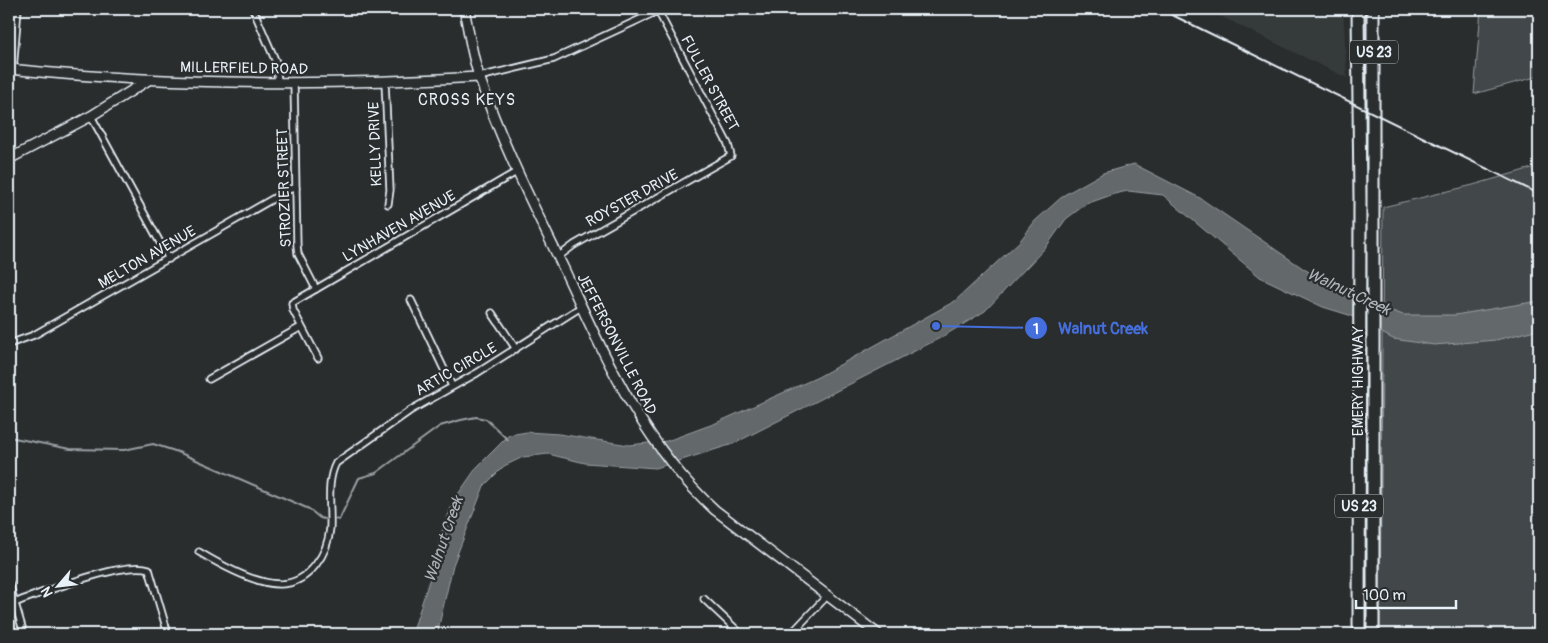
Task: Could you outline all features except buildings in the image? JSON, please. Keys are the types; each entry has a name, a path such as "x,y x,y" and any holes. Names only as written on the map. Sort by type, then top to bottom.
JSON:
{"highway":[{"name":"EMERY HIGHWAY","path":"1358,9 1360,199 1358,377 1359,634"},
{"name":"EMERY HIGHWAY","path":"1373,9 1373,634"},
{"path":"1360,199 1372,200"}],"street":[{"path":"11,70 18,9"},
{"path":"254,9 276,62 278,82"},
{"name":"JEFFERSONVILLE ROAD","path":"464,9 479,77 518,171 581,307 632,408 688,484 721,516 878,634"},
{"path":"479,77 554,60 660,10"},
{"name":"FULLER STREET","path":"660,10 728,144 731,156 720,164"},
{"name":"MILLERFIELD ROAD","path":"11,70 147,81 385,82 479,77"},
{"path":"9,159 91,116 147,81"},
{"name":"KELLY DRIVE","path":"385,82 390,190 388,204"},
{"name":"STROZIER STREET","path":"294,83 296,235 298,254 316,289"},
{"path":"91,116 169,259"},
{"name":"ROYSTER DRIVE","path":"558,256 574,244 720,164"},
{"name":"LYNHAVEN AVENUE","path":"301,327 292,303 518,171"},
{"name":"MELTON AVENUE","path":"9,344 34,335 290,189 296,188"},
{"path":"411,300 452,386"},
{"name":"ARTIC CIRCLE","path":"199,552 222,566 264,581 281,584 293,581 314,568 326,547 328,538 332,472 336,463 345,454 411,410 516,349 581,307"},
{"path":"492,313 516,349"},
{"path":"209,379 301,327 318,358"},
{"path":"14,603 104,574 143,567 149,569 152,575 168,634"},
{"path":"9,583 24,634"},
{"path":"791,634 827,596"},
{"path":"704,599 741,634"},
{"path":"731,634 736,629"}],"shaded area":[{"path":"1206,9 1343,9 1347,78"},
{"path":"1481,9 1539,9 1539,76 1474,94"},
{"path":"1539,166 1539,634 1380,634 1383,207 1473,185"}],"water":[{"path":"1134,164 1200,198 1304,269 1352,296 1403,315 1455,315 1539,301 1539,329 1496,340 1434,345 1393,339 1349,315 1323,307 1260,277 1163,195 1128,191 1114,194 1086,204 1066,219 1046,247 985,311 942,337 733,444 656,468 585,463 548,454 523,457 504,466 484,486 453,565 437,634 412,634 435,562 440,537 454,500 477,467 509,435 527,432 559,434 629,445 667,441 716,423 818,377 955,301 1020,241 1035,221 1064,195 1103,173"}],"waterway":[{"path":"335,519 339,520 359,478 376,473 440,426 476,417 486,419 508,440"},
{"path":"9,437 70,449 124,450 153,444 178,452 309,509 324,519"}],"railway":[{"path":"1160,9 1539,194"}],"place":[{"name":"Walnut Creek","path":"936,326"}],"district":[{"name":"CROSS KEYS","path":"467,99"}]}
